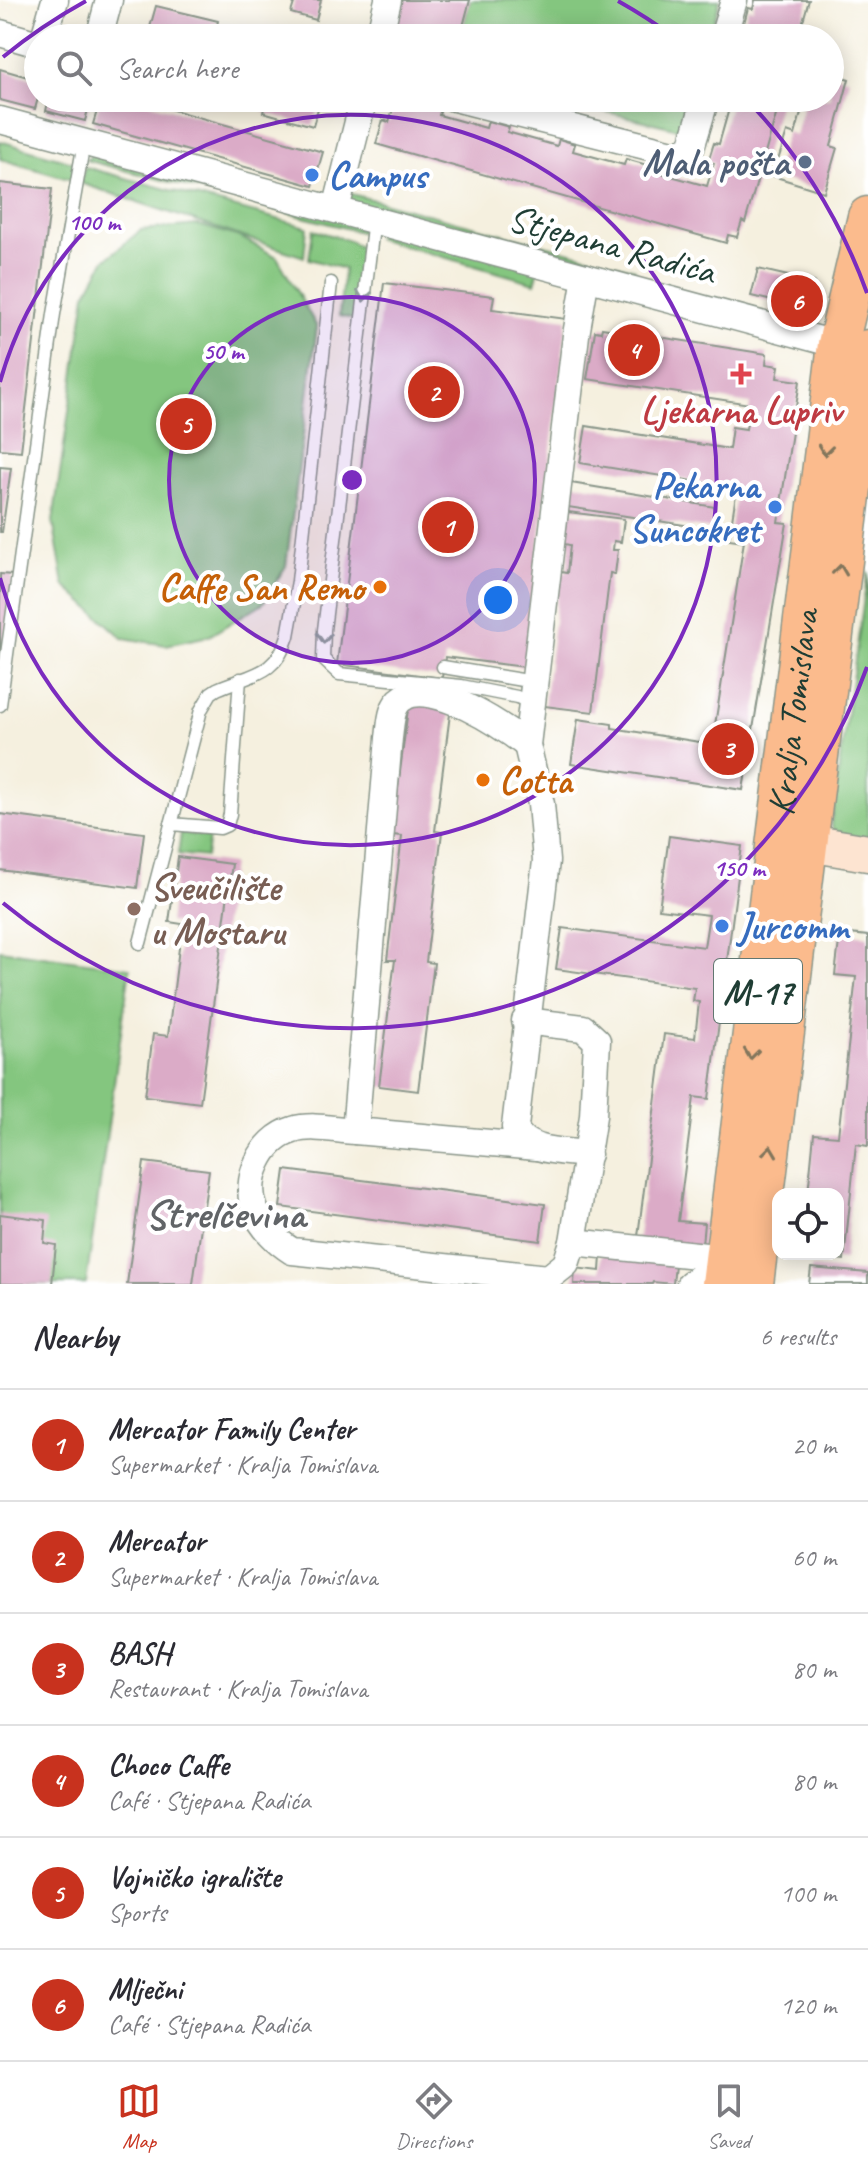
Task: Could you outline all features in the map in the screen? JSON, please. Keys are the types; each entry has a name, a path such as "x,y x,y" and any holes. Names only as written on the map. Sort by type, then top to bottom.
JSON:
{"main road":[{"name":"Kralja Tomislava","path":"734,1275 860,350 868,217"},
{"path":"792,840 868,853"}],"street":[{"path":"48,24 55,0"},
{"path":"103,24 109,0"},
{"path":"382,24 388,0"},
{"path":"727,24 734,0"},
{"path":"0,33 24,40"},
{"path":"336,209 360,112"},
{"path":"510,112 677,154 691,148 702,112"},
{"name":"Stjepana Radića","path":"0,120 860,350"},
{"path":"536,1147 522,1140 515,1127 546,861 541,804 527,717 553,477 586,277"},
{"path":"355,1131 389,738 395,707 406,696 441,697 476,711 527,717"},
{"path":"525,1021 583,1028 597,1041 588,1154 558,1270"},
{"path":"588,1154 296,1128 267,1147 255,1167 251,1191 255,1210 275,1240 292,1251 558,1270 734,1275"},
{"path":"690,1284 734,1275"}],"lane":[{"path":"0,705 54,314 84,142"},
{"path":"374,219 323,659 339,674 461,686 517,697 527,717"},
{"path":"140,943 201,710 211,693 268,670 286,645 291,626 331,283"},
{"path":"443,667 527,717"},
{"path":"171,824 220,828 227,825 240,679"}],"green space":[{"path":"470,0 720,0 713,24 464,24"},
{"path":"607,112 688,112 683,130"},
{"path":"0,141 76,163 72,180 0,159"},
{"path":"96,152 365,222 368,234 86,160"},
{"path":"85,167 307,227 304,257 80,183"},
{"path":"340,191 635,269 632,279 339,207"},
{"path":"198,225 240,237 277,257 317,327 286,566 263,603 209,636 166,645 123,638 64,585 53,521 86,294 104,261 141,230"},
{"path":"383,229 539,269 535,283 376,238"},
{"path":"313,230 348,240 361,248 355,320 339,316 344,269 309,259"},
{"path":"868,572 868,845 834,834 831,822"},
{"path":"181,833 209,837 206,857 178,854"},
{"path":"0,950 130,968 86,1284 0,1284"}],"building":[{"path":"295,0 321,0 316,20 291,13"},
{"path":"400,0 470,0 464,24 394,24"},
{"path":"755,0 809,0 802,24 744,24 748,8 753,9"},
{"path":"156,6 218,21 217,24 151,24"},
{"path":"0,69 24,76 24,106 0,100"},
{"name":"Mala pošta","path":"844,77 849,79 844,98"},
{"path":"50,112 87,112 85,121"},
{"path":"97,112 180,112 323,152 313,186 93,124"},
{"path":"263,112 317,112 313,126"},
{"path":"392,112 440,112 439,115 486,128 488,121 509,127 507,132 557,146 559,139 575,144 573,151 624,165 626,159 647,165 646,169 707,186 714,163 708,162 714,143 719,144 728,112 777,112 745,223 742,221 737,237 728,235 726,243 376,144 383,120 389,122"},
{"name":"Mala pošta","path":"801,112 840,112 831,146 837,148 824,192 773,176 787,132 795,135"},
{"path":"0,183 52,189 21,451 0,449"},
{"path":"758,269 814,282 808,309 751,296"},
{"path":"384,283 494,296 492,309 567,319 524,667 445,657 442,678 337,664"},
{"path":"602,328 767,354 766,364 779,366 777,378 800,381 778,522 787,523 743,790 571,764 578,719 612,724 612,728 712,744 744,541 729,539 737,488 580,463 586,426 729,449 732,427 746,429 750,404 587,379 595,331 601,332"},
{"path":"0,467 11,468 2,532 0,532"},
{"path":"571,483 715,507 710,529 568,507"},
{"path":"568,512 624,519 621,542 614,541 613,550 618,550 615,574 610,573 593,712 544,706 560,572 567,573 570,545 564,544"},
{"path":"0,574 13,575 2,658 0,658"},
{"path":"409,701 451,706 435,831 442,832 426,962 434,963 418,1091 379,1086 395,960 387,960 402,836 392,835"},
{"path":"0,814 144,833 137,888 0,870"},
{"path":"669,836 742,846 709,1099 694,1097 678,1221 704,1223 700,1266 675,1264 673,1284 574,1284 575,1268 600,1271 601,1256 638,1236 664,1034 695,1038 699,1002 693,1001 695,988 556,969 562,928 704,947 709,915 659,909"},
{"path":"178,857 232,864 200,1103 145,1096 153,1034 168,1036 182,924 169,922"},
{"path":"840,933 868,936 868,1146 856,1144 844,1260 844,1188 809,1188 814,1134 838,1136 856,977 835,975"},
{"path":"144,1162 209,1170 193,1284 127,1284"},
{"path":"285,1170 545,1204 540,1241 280,1207"},
{"path":"0,1214 46,1220 44,1243 56,1245 52,1284 0,1284"},
{"path":"811,1268 868,1273 868,1284 809,1284"}],"place":[{"name":"Mala pošta","path":"805,162"},
{"name":"Campus","path":"312,175"},
{"name":"Mlječni","path":"797,301"},
{"name":"Choco Caffe","path":"634,350"},
{"name":"Ljekarna Lupriv","path":"741,374"},
{"name":"Mercator","path":"434,392"},
{"name":"Vojničko igralište","path":"186,424"},
{"name":"Pekarna Suncokret","path":"775,507"},
{"name":"Mercator Family Center","path":"448,527"},
{"name":"Caffe San Remo","path":"380,587"},
{"name":"BASH","path":"728,749"},
{"name":"Cotta","path":"483,780"},
{"name":"Sveučilište u Mostaru","path":"134,909"},
{"name":"Jurcomm","path":"722,926"}],"district":[{"name":"Strelčevina","path":"225,1213"}]}
